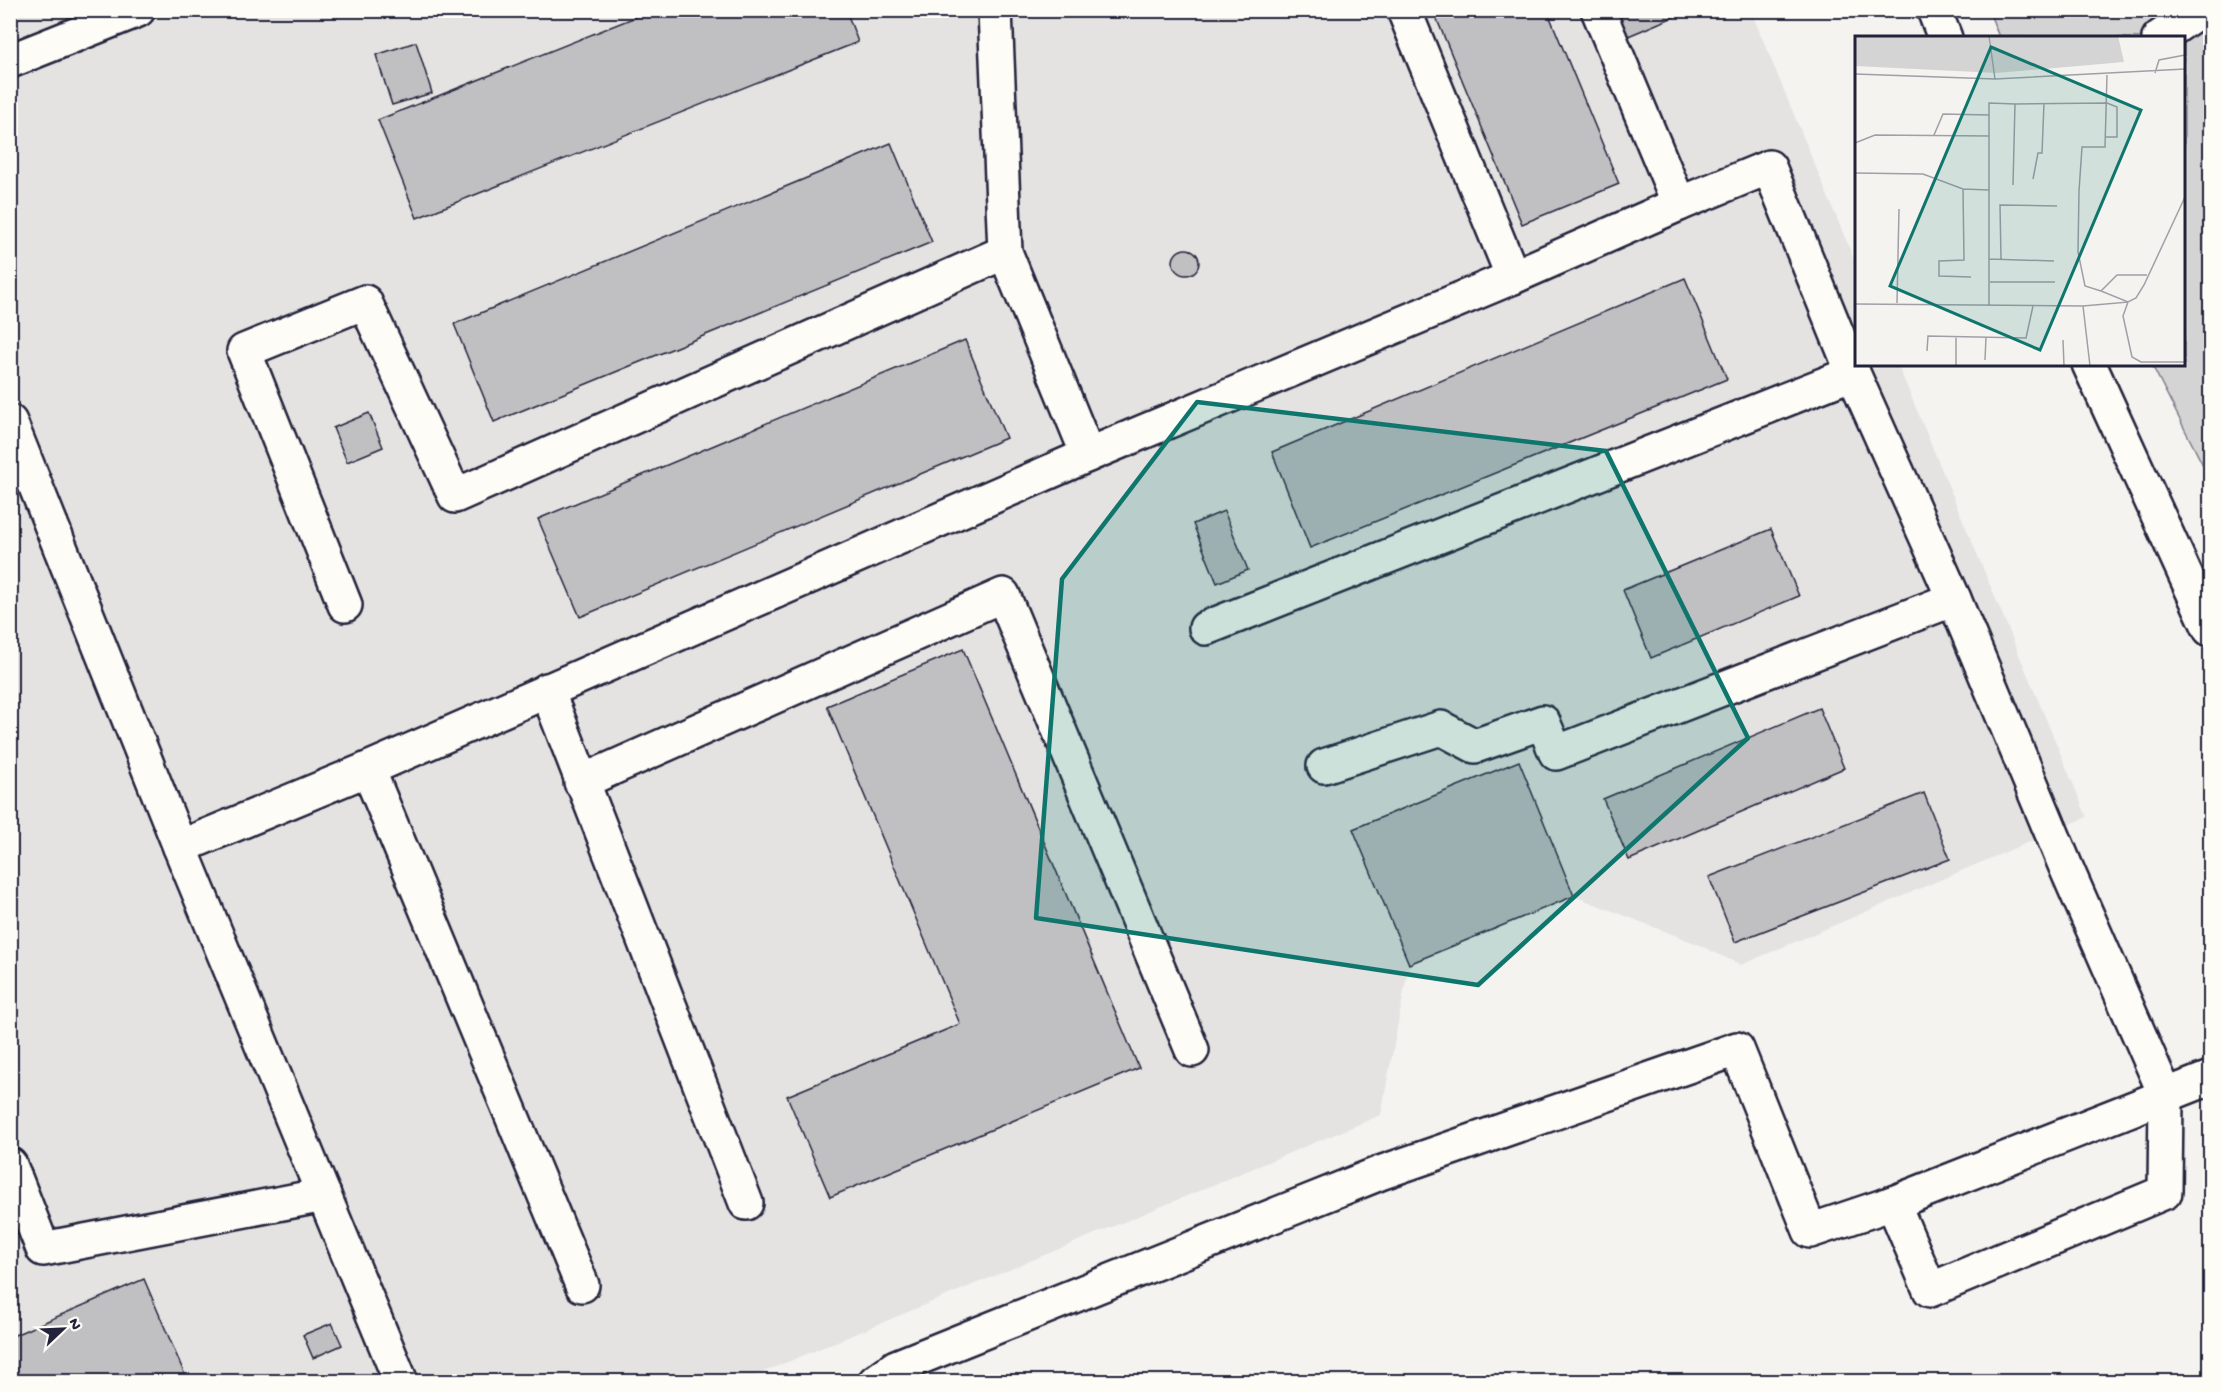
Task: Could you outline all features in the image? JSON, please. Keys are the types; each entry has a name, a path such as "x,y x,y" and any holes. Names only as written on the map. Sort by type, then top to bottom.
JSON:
{"street":[{"path":"10,61 138,10"},
{"path":"995,10 1005,252 1088,456"},
{"path":"1404,10 1513,277"},
{"path":"1598,10 1679,204"},
{"path":"1934,10 1943,36"},
{"path":"2162,36 2200,10"},
{"path":"180,847 368,769 1088,456 1769,167 1853,373 1954,599 2068,872 2166,1096 2165,1192 1929,1290 1893,1203"},
{"path":"345,605 244,351 365,302 455,496 1005,252"},
{"path":"2090,366 2211,630"},
{"path":"1206,628 1853,373"},
{"path":"10,422 180,847 401,1382"},
{"path":"581,782 1003,595 1192,1050"},
{"path":"1324,766 1441,729 1474,746 1543,722 1556,753 1954,599"},
{"path":"547,690 746,1203"},
{"path":"368,769 582,1286"},
{"path":"875,1382 896,1367 1380,1173 1737,1049 1810,1231 1893,1203 2211,1078"},
{"path":"10,1165 44,1249 324,1195"}],"highlighted area":[{"path":"1197,402 1606,451 1748,738 1478,985 1036,918 1062,579"}],"shaded area":[{"path":"10,11 1751,11 1855,262 1855,366 1898,366 2087,817 1741,965 1695,943 1574,896 1409,964 1381,1115 742,1381 11,1381"},
{"path":"1989,11 2210,11 2210,479 2153,366 2185,366 2185,36 1999,36"}],"building":[{"path":"653,10 846,10 858,42 417,218 378,120"},
{"path":"1433,10 1547,10 1619,184 1522,224"},
{"path":"1615,10 1690,10 1626,37"},
{"path":"416,42 432,93 392,105 376,55"},
{"path":"891,143 932,242 494,422 454,324"},
{"path":"1186,249 1195,253 1199,262 1195,271 1186,275 1177,271 1173,262 1177,253"},
{"path":"1685,278 1727,379 1310,548 1272,452"},
{"path":"965,340 1006,438 580,617 538,519"},
{"path":"369,413 383,447 347,462 333,428"},
{"path":"1224,511 1248,570 1217,583 1193,524"},
{"path":"1771,529 1799,596 1651,658 1623,590"},
{"path":"963,649 1139,1068 830,1197 787,1096 960,1024 827,706"},
{"path":"1819,708 1844,768 1629,860 1603,799"},
{"path":"1519,761 1574,896 1409,964 1353,829"},
{"path":"1924,793 1950,859 1735,942 1709,877"},
{"path":"144,1279 188,1382 10,1382 10,1337"},
{"path":"332,1323 342,1345 313,1358 303,1335"}]}
